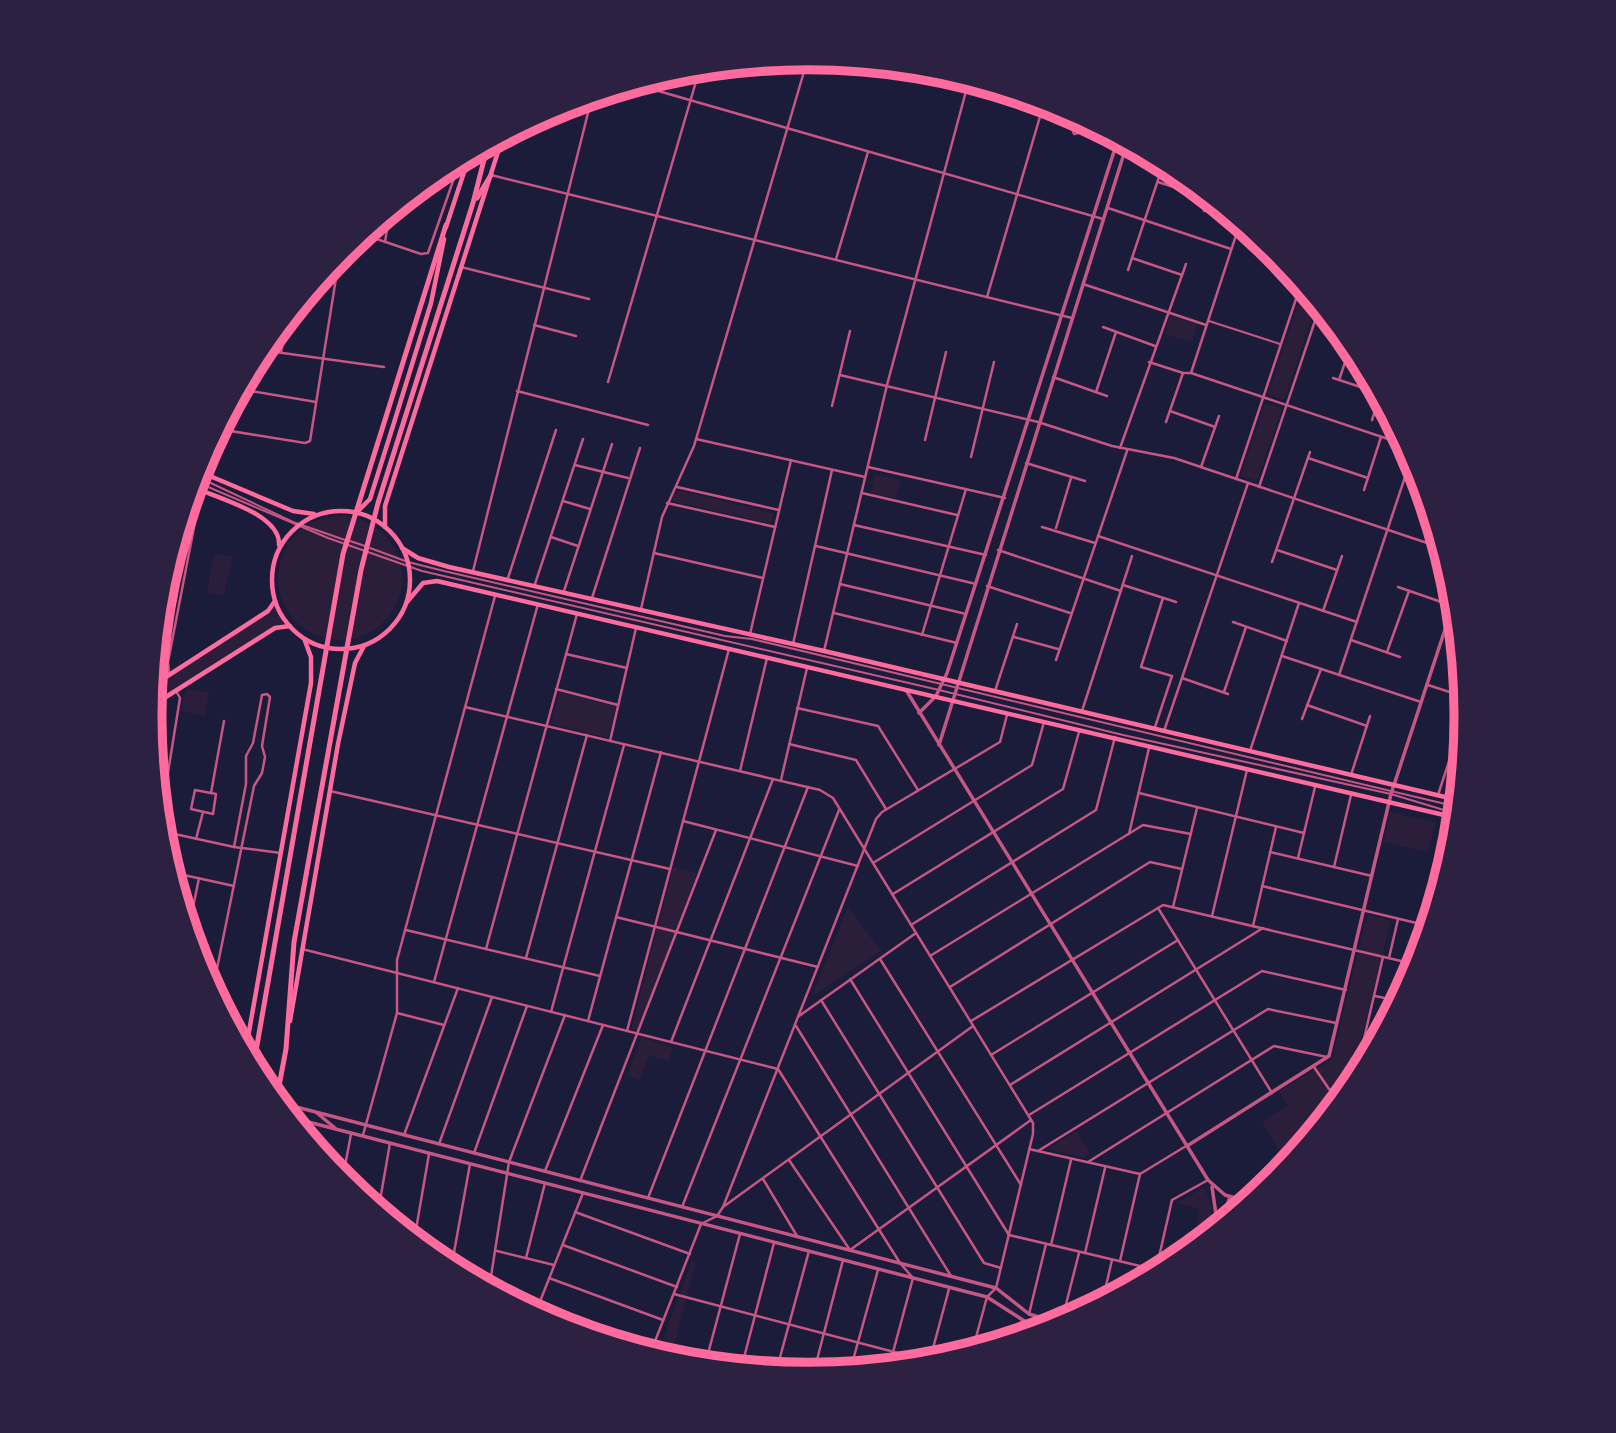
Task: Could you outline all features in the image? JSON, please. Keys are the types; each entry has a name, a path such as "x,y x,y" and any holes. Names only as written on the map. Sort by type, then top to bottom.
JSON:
{"highway":[{"path":"279,1088 286,1049 294,943 366,549 473,203 485,157"},
{"path":"473,203 491,175"},
{"path":"256,1053 320,678 348,535 446,225"}],"main road":[{"path":"407,602 408,565 402,548 386,528 383,518 385,506 499,150"},
{"path":"356,513 370,499 430,303 446,225 465,169"},
{"path":"209,475 293,511 318,514"},
{"path":"203,492 267,520 278,533 278,549 272,572 275,601 309,652 312,677 248,1039"},
{"path":"278,549 298,525 318,514 333,511 356,513 386,528"},
{"path":"402,548 418,558 824,651 942,685 995,691 1351,775 1392,790 1449,798"},
{"path":"302,638 332,649 364,645 394,625 420,585 432,580 1447,814"},
{"path":"163,679 268,611 275,601"},
{"path":"162,700 275,628 290,626"},
{"path":"286,1049 330,791 355,663 364,645"}],"street":[{"path":"640,609 667,503 696,439 805,70"},
{"path":"608,382 697,80"},
{"path":"653,89 1103,219"},
{"path":"824,651 914,279 966,90"},
{"path":"473,571 589,108"},
{"path":"987,297 1041,114"},
{"path":"919,713 936,696 942,685 957,643 1115,148"},
{"path":"836,259 868,152"},
{"path":"939,745 951,699 1124,153"},
{"path":"373,238 427,254 455,175"},
{"path":"491,175 1072,318"},
{"path":"1129,270 1160,175"},
{"path":"1158,182 1182,190"},
{"path":"1107,207 1231,249"},
{"path":"1204,211 1205,207"},
{"path":"385,242 388,225"},
{"path":"1191,373 1237,233"},
{"path":"1132,258 1182,275"},
{"path":"1120,448 1186,264"},
{"path":"461,267 589,299"},
{"path":"228,430 309,442 337,274"},
{"path":"1083,284 1207,323"},
{"path":"1236,479 1298,294"},
{"path":"1259,487 1316,317"},
{"path":"534,325 576,336"},
{"path":"1103,327 1155,345"},
{"path":"832,406 850,331"},
{"path":"1096,392 1116,332"},
{"path":"281,353 283,339"},
{"path":"274,352 384,367"},
{"path":"925,440 946,352"},
{"path":"1339,380 1347,358"},
{"path":"971,457 994,362"},
{"path":"1149,362 1191,373 1392,440"},
{"path":"1166,422 1183,373"},
{"path":"840,374 1038,422 1120,448 1201,467 1431,544"},
{"path":"1053,377 1107,396"},
{"path":"1334,378 1366,389"},
{"path":"517,391 648,425"},
{"path":"249,392 317,402"},
{"path":"1371,420 1375,407"},
{"path":"1170,411 1215,427"},
{"path":"1201,467 1219,416"},
{"path":"508,578 556,430"},
{"path":"1364,489 1381,437"},
{"path":"535,584 583,439"},
{"path":"696,439 865,477"},
{"path":"564,591 612,444"},
{"path":"592,598 628,478 640,448"},
{"path":"1056,660 1128,449"},
{"path":"1272,562 1310,452"},
{"path":"1308,457 1368,478"},
{"path":"750,634 791,460"},
{"path":"1026,463 1085,481"},
{"path":"575,465 628,478"},
{"path":"868,467 1005,498"},
{"path":"793,644 832,470"},
{"path":"1339,675 1406,473"},
{"path":"1056,529 1071,478"},
{"path":"1164,731 1248,483"},
{"path":"675,486 779,510"},
{"path":"922,635 966,489"},
{"path":"862,493 958,515"},
{"path":"170,674 167,664 199,501"},
{"path":"562,501 591,509"},
{"path":"667,503 775,527"},
{"path":"854,525 986,555"},
{"path":"1042,527 1056,529 1095,543"},
{"path":"1098,536 1357,622"},
{"path":"551,537 579,546"},
{"path":"815,546 976,584"},
{"path":"1276,549 1337,570"},
{"path":"998,550 1122,591"},
{"path":"653,553 764,578"},
{"path":"1082,711 1132,556"},
{"path":"1323,611 1342,556"},
{"path":"840,583 966,614"},
{"path":"1124,585 1176,602"},
{"path":"987,586 1070,614"},
{"path":"1398,587 1444,603"},
{"path":"1387,652 1409,591"},
{"path":"363,1137 397,1013 397,973 406,930 496,593"},
{"path":"1155,729 1172,676 1141,667 1163,598"},
{"path":"434,982 538,603"},
{"path":"1250,751 1299,603"},
{"path":"486,949 577,612"},
{"path":"833,613 957,643"},
{"path":"1233,622 1287,641"},
{"path":"1029,1149 1140,1174 1328,1058 1392,790 1447,623"},
{"path":"995,691 1017,624"},
{"path":"610,741 636,626"},
{"path":"1182,678 1226,693 1246,627"},
{"path":"1014,637 1058,649"},
{"path":"1351,640 1400,657"},
{"path":"627,1031 729,648"},
{"path":"566,654 627,668"},
{"path":"740,771 767,656"},
{"path":"1282,656 1421,702"},
{"path":"780,780 807,666"},
{"path":"1302,719 1321,668"},
{"path":"1427,684 1453,693"},
{"path":"556,689 618,705"},
{"path":"904,689 1211,1185 1216,1217"},
{"path":"166,787 180,698 176,691"},
{"path":"216,975 254,786 262,773 262,746 270,697 267,694 262,695 253,743 246,756 246,784 234,847"},
{"path":"1307,705 1367,726"},
{"path":"465,707 828,793 840,808 1031,1119 1033,1130 1001,1268 996,1288 987,1297 976,1341"},
{"path":"797,708 877,725 918,790"},
{"path":"654,1344 701,1224 717,1216 723,1207 876,818 886,809 1001,740 1008,712"},
{"path":"1351,775 1370,716"},
{"path":"873,863 1033,763 1044,720"},
{"path":"211,793 224,721"},
{"path":"892,894 1065,788 1080,729"},
{"path":"526,958 587,735"},
{"path":"911,925 1098,809 1115,737"},
{"path":"551,1012 624,744"},
{"path":"789,744 856,760 886,809"},
{"path":"1129,834 1151,745"},
{"path":"1438,795 1453,748"},
{"path":"588,1021 661,752"},
{"path":"1212,916 1247,769"},
{"path":"671,1042 773,779"},
{"path":"1298,858 1315,785"},
{"path":"648,1198 808,787"},
{"path":"195,790 216,794 212,814 202,812 191,809 195,790"},
{"path":"330,791 670,869"},
{"path":"1139,793 1304,833"},
{"path":"1334,867 1351,793"},
{"path":"1173,907 1197,807"},
{"path":"682,1207 840,808"},
{"path":"196,839 202,812"},
{"path":"683,821 858,866"},
{"path":"930,956 1147,824 1191,834"},
{"path":"1253,926 1276,826"},
{"path":"580,1181 716,830"},
{"path":"172,834 234,847 281,853"},
{"path":"1270,852 1372,876"},
{"path":"950,987 1150,862 1182,869"},
{"path":"182,874 234,886"},
{"path":"192,911 199,878"},
{"path":"1262,886 1420,924"},
{"path":"1157,907 1272,1093"},
{"path":"971,1021 1157,907 1173,907 1406,962"},
{"path":"616,917 818,967"},
{"path":"1389,958 1398,919"},
{"path":"1010,1085 1263,928"},
{"path":"406,930 600,976"},
{"path":"799,1016 916,933"},
{"path":"992,1055 1178,940"},
{"path":"302,949 778,1069 900,1263 913,1279"},
{"path":"1361,1051 1383,957"},
{"path":"880,959 1021,1185"},
{"path":"1029,1115 1264,971 1346,990"},
{"path":"850,979 1009,1235 1145,1268"},
{"path":"404,1135 458,988"},
{"path":"1374,996 1389,999"},
{"path":"439,1144 492,997"},
{"path":"821,1000 985,1264 1001,1268"},
{"path":"474,1153 527,1006"},
{"path":"1038,1151 1271,1009 1338,1024"},
{"path":"397,1013 444,1025"},
{"path":"491,1279 510,1174 509,1162 565,1015"},
{"path":"545,1171 603,1025"},
{"path":"795,1025 951,1276"},
{"path":"723,1207 974,1026"},
{"path":"1088,1163 1276,1046 1328,1058"},
{"path":"1314,1067 1329,1089 1335,1091"},
{"path":"292,1106 996,1288 1029,1314 1043,1318"},
{"path":"315,1112 337,1130"},
{"path":"816,1363 850,1250 1031,1119"},
{"path":"305,1122 987,1297 1031,1323"},
{"path":"311,1130 312,1124"},
{"path":"345,1167 351,1133"},
{"path":"380,1201 390,1143"},
{"path":"416,1230 429,1154"},
{"path":"1051,1245 1071,1158"},
{"path":"789,1160 850,1250"},
{"path":"453,1257 470,1164"},
{"path":"1085,1253 1106,1167"},
{"path":"1120,1261 1140,1174"},
{"path":"763,1179 798,1237"},
{"path":"1158,1259 1172,1200 1208,1180"},
{"path":"526,1258 545,1184"},
{"path":"1211,1185 1238,1199"},
{"path":"539,1304 583,1193"},
{"path":"1225,1210 1230,1197"},
{"path":"575,1212 690,1254"},
{"path":"707,1355 740,1234"},
{"path":"744,1359 774,1242"},
{"path":"1029,1314 1045,1244"},
{"path":"562,1245 677,1287"},
{"path":"496,1251 554,1265"},
{"path":"779,1362 808,1251"},
{"path":"1065,1310 1079,1252"},
{"path":"1105,1290 1112,1260"},
{"path":"853,1362 878,1269"},
{"path":"549,1278 663,1320"},
{"path":"893,1357 913,1279"},
{"path":"933,1351 949,1288"},
{"path":"674,1294 907,1355"},
{"path":"1017,1329 1023,1320"}],"lane":[{"path":"1207,323 1281,344"},
{"path":"206,481 298,525"},
{"path":"205,486 298,525 408,565 942,685 1448,805"},
{"path":"408,565 942,685"},
{"path":"955,688 1151,745 1392,790 1447,812"},
{"path":"1175,752 1191,751"}],"shaded area":[{"path":"1300,298 1313,314 1284,400 1268,394"},
{"path":"1170,316 1197,324 1192,342 1165,334"},
{"path":"1265,403 1282,408 1257,481 1241,476"},
{"path":"875,474 901,480 896,498 870,493"},
{"path":"677,490 774,513 771,524 672,501"},
{"path":"340,516 364,521 384,534 397,554 402,578 397,602 384,622 364,635 340,640 316,635 296,622 283,602 278,578 283,554 296,534 316,521"},
{"path":"214,554 232,557 224,596 207,592"},
{"path":"273,607 284,625 162,697 163,682"},
{"path":"186,689 209,692 205,716 180,711"},
{"path":"559,692 616,706 608,738 551,724"},
{"path":"1390,812 1436,822 1427,852 1383,842"},
{"path":"673,867 697,873 638,1031 631,1029"},
{"path":"848,907 881,951 812,996"},
{"path":"1367,914 1391,920 1356,1059 1321,1110 1282,1156 1262,1122 1288,1106 1279,1091 1332,1059"},
{"path":"641,1037 673,1048 668,1061 649,1055 640,1080 627,1076"},
{"path":"1077,1131 1090,1154 1084,1158 1047,1149"},
{"path":"1204,1187 1211,1205 1212,1221 1195,1234 1200,1209 1177,1203"},
{"path":"692,1261 696,1262 673,1349 661,1346"}]}
